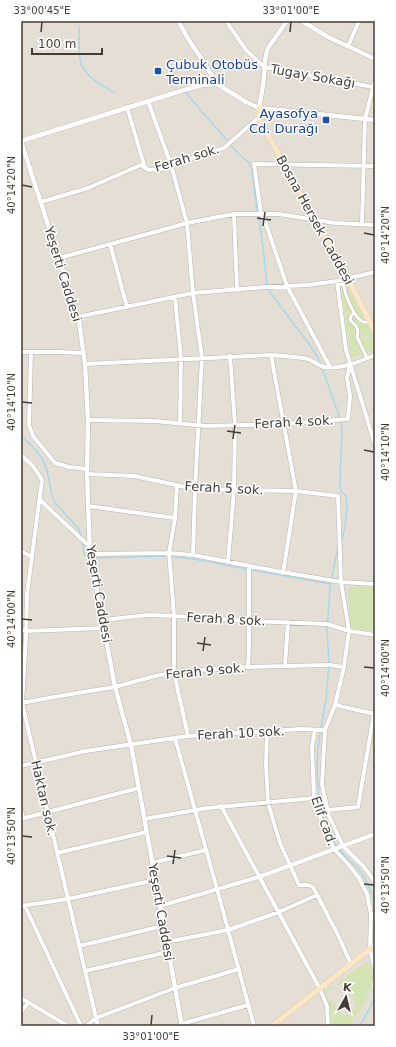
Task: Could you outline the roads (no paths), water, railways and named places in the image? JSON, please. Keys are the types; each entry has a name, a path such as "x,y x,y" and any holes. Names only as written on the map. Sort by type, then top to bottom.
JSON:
{"main road":[{"name":"Bosna Hersek Caddesi","path":"259,108 259,117 264,130 348,279 375,332"},
{"path":"272,1026 375,945"}],"street":[{"path":"178,21 217,84 246,102 259,108 375,120"},
{"name":"Tugay Sokağı","path":"227,21 246,50 264,67 373,87"},
{"path":"259,108 263,84 265,56 268,48 287,21"},
{"path":"302,21 318,31 375,59"},
{"path":"348,46 359,21"},
{"path":"362,224 364,119 375,80"},
{"path":"21,141 202,85 217,84"},
{"path":"148,101 171,165 187,222 193,293 202,358 194,489 193,555"},
{"path":"127,107 145,168"},
{"name":"Ferah sok.","path":"41,202 88,188 140,165 149,170 162,169 224,148 259,117"},
{"name":"Yeşerti Caddesi","path":"21,141 78,317 85,364 88,420 87,472 90,554 115,687 131,745 181,1025"},
{"path":"330,367 288,286 264,218 261,214 254,164 375,166"},
{"path":"234,214 237,290"},
{"path":"59,258 187,222 234,214 279,214 335,223 375,225"},
{"path":"110,244 127,307"},
{"path":"78,317 193,293 338,283 375,272"},
{"path":"338,283 342,284 354,312 363,322 370,321"},
{"path":"338,283 346,350 375,445"},
{"path":"175,297 181,359 180,423"},
{"path":"354,312 350,320 356,326 358,331 357,337 367,358"},
{"path":"21,352 83,353"},
{"name":"Ferah 5 sok.","path":"31,352 29,425 32,436 55,463 87,472 134,476 194,489 296,491 338,496 341,582"},
{"path":"271,355 296,491 283,573"},
{"path":"85,364 271,355 292,356 308,359 324,367 336,367 350,364 375,355"},
{"path":"228,562 234,490 235,425 230,356"},
{"name":"Ferah 4 sok.","path":"88,420 155,421 198,425 235,425 284,424 348,419 350,396 347,378 350,364"},
{"name":"Haktan sok.","path":"21,455 33,466 42,480 27,602 22,703 98,1026"},
{"path":"177,485 175,518 168,553 174,616 174,673 188,736"},
{"path":"40,500 89,546"},
{"path":"88,506 175,518"},
{"path":"21,551 32,557"},
{"path":"90,554 168,553 193,555 283,573 341,582 375,584"},
{"path":"248,667 249,566"},
{"path":"325,730 335,705 344,667 349,631 341,582"},
{"path":"21,601 27,602"},
{"name":"Ferah 8 sok.","path":"102,620 148,615 327,624 349,631 375,636"},
{"path":"285,666 288,622"},
{"path":"21,630 104,628"},
{"name":"Ferah 9 sok.","path":"22,703 115,687 155,676 184,671 329,664 344,667"},
{"path":"328,810 358,808 374,713 335,705"},
{"name":"Ferah 10 sok.","path":"21,766 86,751 188,736 301,729 325,730"},
{"name":"Elif cad.","path":"315,730 312,747 314,798 334,850 347,862 359,878 367,894 371,914 370,950 375,969"},
{"name":"Elif cad.","path":"325,730 322,785 329,816 343,846 364,867 375,882"},
{"path":"267,731 266,765 268,802 280,843 299,885 308,885 313,887 351,964"},
{"path":"175,738 254,1026"},
{"path":"21,808 22,819 139,788"},
{"path":"144,819 222,806 314,798"},
{"path":"222,806 320,989 327,1006 328,1026"},
{"path":"57,854 147,832"},
{"path":"160,906 259,876 375,834"},
{"path":"152,863 206,850"},
{"path":"81,1026 23,906 68,899 155,880"},
{"path":"166,942 228,930 279,912 317,895"},
{"path":"79,946 164,926"},
{"path":"85,971 168,952"},
{"path":"86,1026 96,1018 175,988 239,969"},
{"path":"375,977 375,989"},
{"path":"21,998 68,1026"},
{"path":"21,1012 28,1003"},
{"path":"181,1025 248,1004"}],"waterway":[{"path":"79,26 80,55 83,68 95,81 115,93"},
{"path":"186,93 237,152 249,163 252,169 257,211"},
{"path":"259,218 267,284"},
{"path":"269,291 309,344 321,365"},
{"path":"322,368 341,421 342,430 340,484 341,491 346,496 347,508 345,527 341,542"},
{"path":"21,435 42,458 47,470 52,496 56,504 79,529 81,535"},
{"path":"83,545 86,556"},
{"path":"321,728 326,700 329,663 327,630 330,588 336,556 339,549"},
{"path":"95,558 165,556"},
{"path":"173,557 194,559 246,569"},
{"path":"251,570 331,584"},
{"path":"320,734 317,776 321,806 325,821 338,849 358,868 363,875 375,902"},
{"path":"375,932 375,942"},
{"path":"360,1026 375,998"}],"place":[{"name":"Çubuk Otobüs Terminali","path":"158,71"},
{"name":"Ayasofya Cd. Durağı","path":"326,120"}]}
